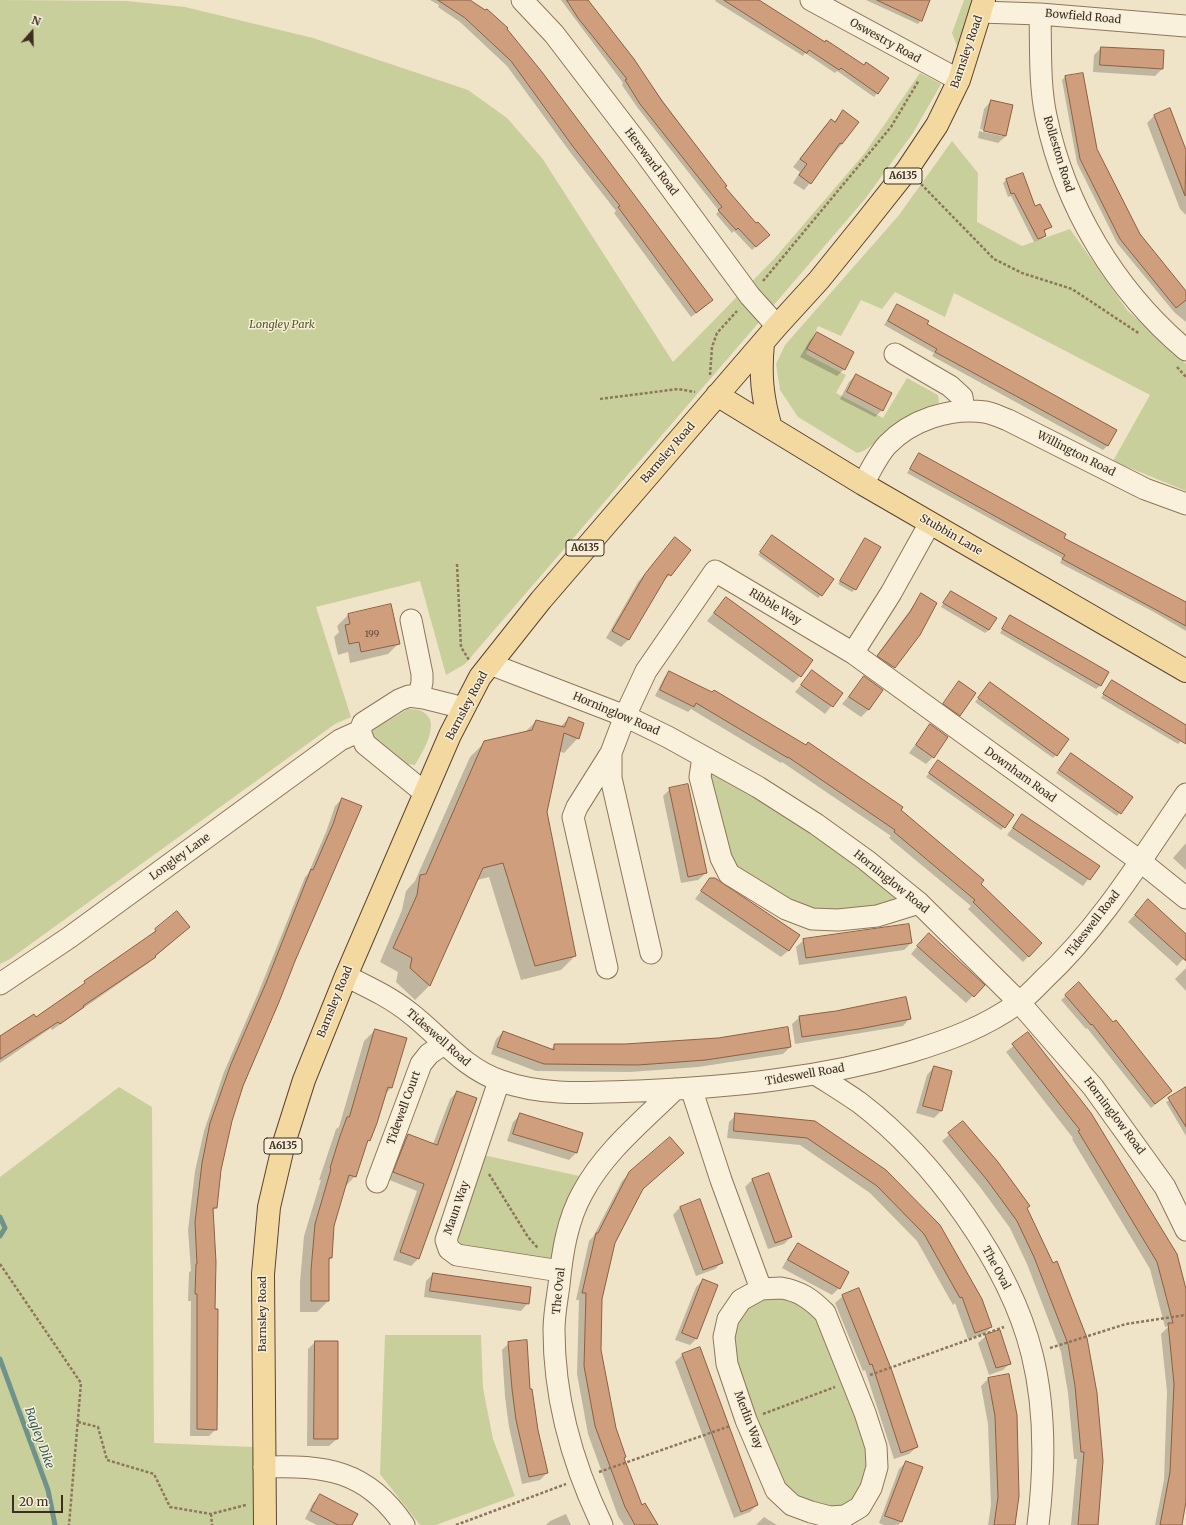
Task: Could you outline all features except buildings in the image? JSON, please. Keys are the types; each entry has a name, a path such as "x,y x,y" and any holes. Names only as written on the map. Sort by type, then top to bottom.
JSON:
{"main road":[{"name":"Barnsley Road","path":"265,1525 263,1274 269,1207 284,1143 304,1080 346,976 450,735 485,670 578,556 777,326 819,280 908,170 937,125 959,80 982,6"},
{"path":"763,343 760,370 762,391 771,428"},
{"name":"Stubbin Lane","path":"717,395 863,484 1070,602 1186,671"}],"street":[{"name":"Hereward Road","path":"522,0 554,34 750,296 777,326"},
{"name":"Oswestry Road","path":"811,0 959,80"},
{"name":"Bowfield Road","path":"982,6 1040,14 1186,26"},
{"name":"Rolleston Road","path":"1040,14 1041,78 1046,115 1066,186 1082,221 1103,257 1129,292 1165,333 1181,358"},
{"path":"895,354 950,386 962,397 964,410"},
{"name":"Willington Road","path":"863,484 886,446 904,430 924,420 964,410 986,412 1008,420 1146,489 1186,504"},
{"path":"853,653 891,593 930,523"},
{"name":"Ribble Way","path":"625,716 646,671 715,571 853,653"},
{"path":"411,620 422,674 419,698"},
{"name":"Downham Road","path":"853,653 1140,861 1186,898"},
{"name":"Horninglow Road","path":"485,670 625,716 758,787 816,824 866,860 919,903 1020,1002 1093,1087 1165,1188 1186,1230"},
{"name":"Longley Lane","path":"0,984 70,937 340,740 360,731 363,723 399,700 409,696 464,708"},
{"path":"607,968 574,817 577,807 611,753 625,716"},
{"path":"360,731 365,744 425,793"},
{"path":"611,753 611,778 651,953"},
{"path":"703,757 700,777 721,858 729,874 786,909 812,919 838,920 877,916 919,903"},
{"name":"Tideswell Road","path":"346,976 392,999 413,1014 459,1058 499,1081 531,1090 564,1093 683,1089 769,1082 817,1074 890,1058 954,1039 986,1023 1020,1002 1066,959 1086,936 1186,794"},
{"name":"Tidewell Court","path":"377,1182 421,1064 429,1054 444,1044"},
{"name":"The Oval","path":"817,1074 860,1104 922,1162 950,1197 981,1240 1001,1275 1022,1321 1032,1354 1040,1395 1044,1449 1038,1525"},
{"name":"Maun Way","path":"499,1081 446,1240 449,1249 457,1255 560,1271"},
{"path":"683,1089 721,1180 762,1289"},
{"name":"The Oval","path":"602,1525 581,1479 566,1425 558,1381 554,1330 560,1271 567,1234 582,1192 605,1159 632,1130 683,1089"},
{"name":"Merlin Way","path":"781,1288 795,1290 812,1300 824,1313 865,1412 876,1447 878,1467 871,1488 860,1507 846,1520 811,1512 792,1505 776,1490 746,1420 727,1364 724,1337 728,1319 741,1300 762,1289 781,1288"},
{"path":"264,1467 313,1467 332,1470 347,1476 363,1484 382,1498 404,1525"}],"path":[{"path":"600,399 678,389 717,395 709,372 712,347 717,333 750,296 891,127 918,84 927,64"},
{"path":"908,170 994,259 1022,273 1072,289 1141,335"},
{"path":"1181,358 1186,377"},
{"path":"457,564 460,647 485,670"},
{"path":"475,1152 528,1237 539,1248"},
{"path":"0,1264 81,1383 69,1525"},
{"path":"1032,1354 1126,1324 1186,1314"},
{"path":"456,1525 853,1380 1022,1321"},
{"path":"78,1422 98,1428 107,1460 154,1474 170,1508 211,1514 265,1500"},
{"path":"211,1514 212,1525"}],"green space":[{"name":"Longley Park","path":"0,0 127,1 185,7 313,38 468,90 507,118 542,158 673,362 774,259 864,154 920,73 941,84 913,133 865,199 465,664 446,675 420,581 316,607 351,717 335,724 10,959 0,964"},
{"path":"964,0 973,0 957,46 952,33"},
{"path":"952,141 978,173 977,222 1022,246 1070,229 1127,310 1186,364 1186,491 1113,461 1150,395 954,293 945,317 895,292 882,309 861,300 841,336 818,326 806,354 846,375 836,393 883,418 907,378 938,395 939,403 898,423 886,431 870,447 857,453 798,417 780,390 776,364 785,345 899,215"},
{"path":"408,709 416,709 421,711 428,717 431,723 431,730 426,746 415,765 404,764 370,736 373,730"},
{"path":"706,770 781,811 853,862 903,902 857,913 791,907 729,861"},
{"path":"119,1087 152,1107 154,1443 254,1447 254,1525 0,1525 0,1177"},
{"path":"483,1155 584,1177 566,1215 550,1262 465,1250 459,1241 457,1227"},
{"path":"771,1297 800,1304 808,1309 815,1318 834,1359 862,1435 869,1467 865,1480 853,1503 839,1510 803,1503 787,1490 763,1438 735,1361 735,1331 743,1307"},
{"path":"385,1335 481,1335 483,1388 493,1439 515,1496 436,1525 420,1525 380,1474"}],"waterway":[{"name":"Bagley Dike","path":"0,1217 5,1228 0,1236"},
{"name":"Bagley Dike","path":"0,1359 48,1490 55,1525"}]}
